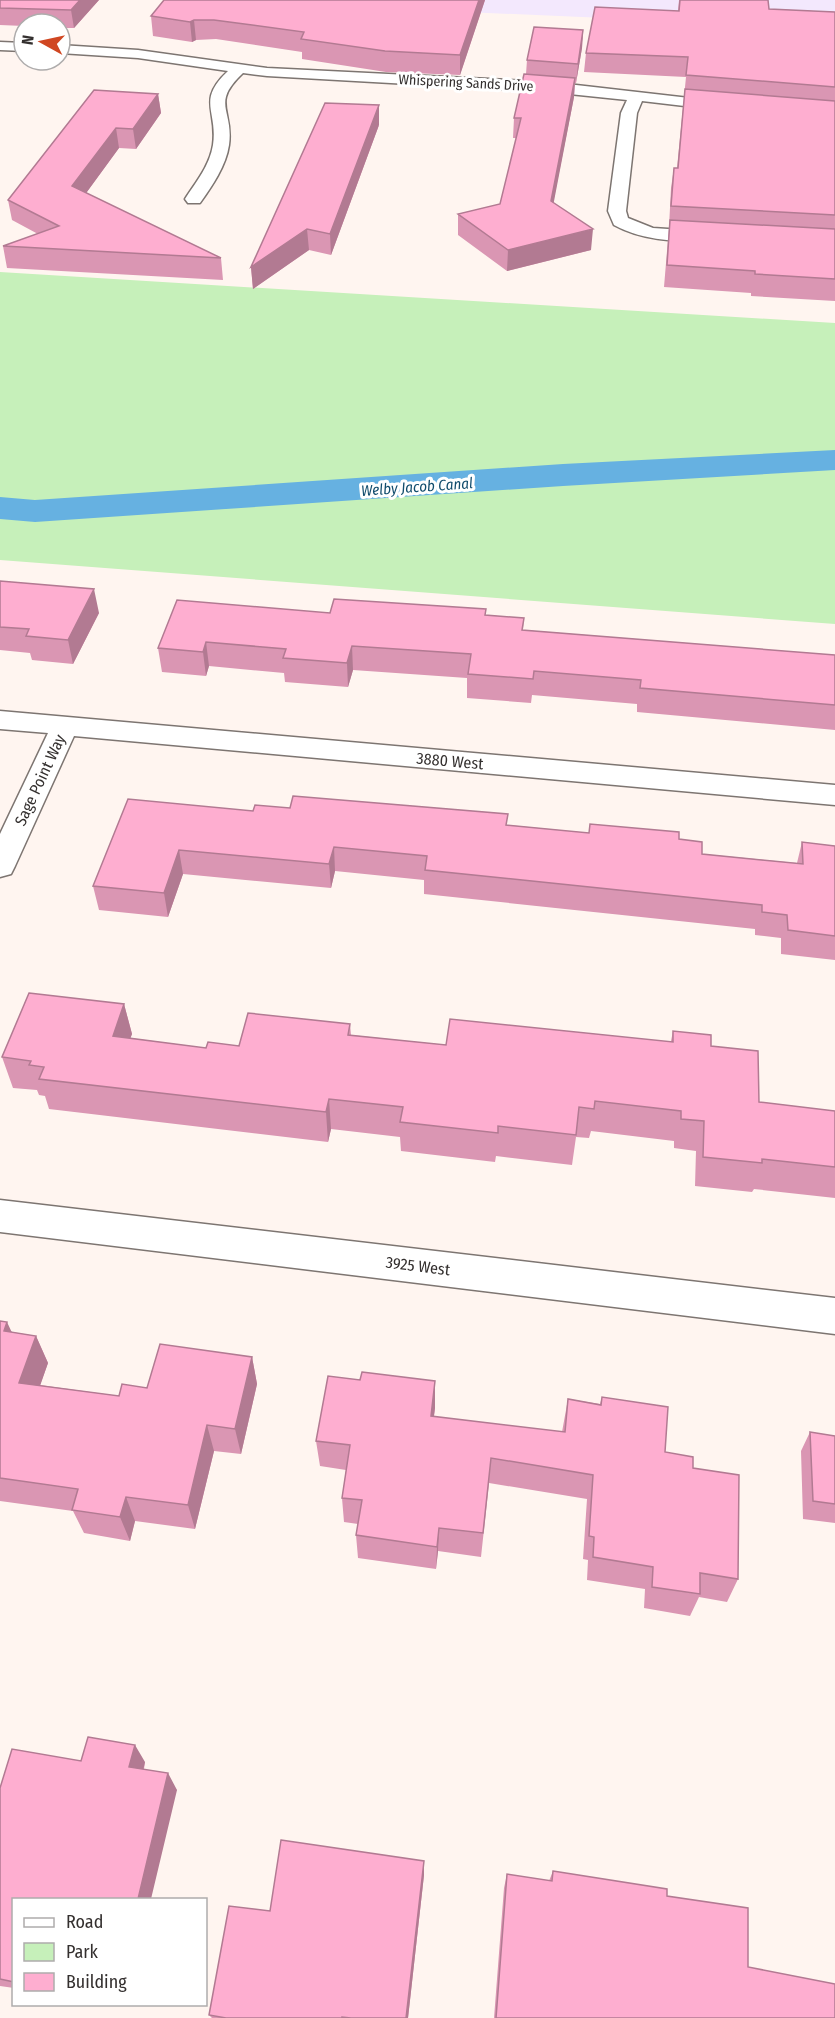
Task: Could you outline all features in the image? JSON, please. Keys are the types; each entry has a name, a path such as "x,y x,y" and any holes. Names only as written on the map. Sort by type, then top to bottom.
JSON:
{"street":[{"name":"Whispering Sands Drive","path":"72,49 138,54 239,69 539,86 741,108"},
{"path":"194,200 209,176 221,144 222,131 216,108 216,97 222,85 239,69"},
{"path":"636,96 629,113 617,211 620,221 638,230 652,233 728,238"},
{"name":"3880 West","path":"0,720 835,795"},
{"name":"Sage Point Way","path":"0,866 65,726"},
{"name":"3925 West","path":"0,1216 835,1316"}],"shaded area":[{"path":"330,0 835,0 835,28 327,6"}],"green space":[{"path":"0,272 835,323 835,624 0,560"}],"building":[{"path":"0,0 80,0 71,10 0,8"},
{"path":"164,0 479,0 460,55 385,51 301,39 304,32 214,20 190,22 151,16"},
{"path":"680,0 768,0 769,9 835,12 835,87 686,75 688,57 586,53 595,7 679,11"},
{"path":"534,27 583,30 578,64 527,60"},
{"path":"524,74 575,78 551,201 593,229 508,250 458,214 500,204 521,118 514,118"},
{"path":"685,89 835,101 835,215 671,206 674,168 678,168"},
{"path":"94,90 158,94 133,129 116,128 72,186 221,258 3,246 59,226 8,200"},
{"path":"325,103 379,105 330,234 307,229 251,267"},
{"path":"670,220 835,229 835,279 667,265"},
{"path":"0,581 94,589 68,640 26,636 29,629 0,627"},
{"path":"334,599 486,609 485,615 524,618 522,630 835,655 835,705 640,688 641,680 534,671 533,679 468,674 471,654 352,646 347,663 283,658 286,649 206,642 203,652 158,648 177,600 330,613"},
{"path":"293,796 508,814 506,825 589,833 590,824 679,832 679,839 702,842 702,854 803,864 802,842 835,846 835,936 788,930 787,915 762,912 762,905 425,870 427,856 334,847 329,864 179,850 164,893 93,886 128,799 253,811 255,805 290,808"},
{"path":"29,993 124,1004 113,1036 206,1048 208,1042 239,1046 248,1013 350,1024 348,1035 446,1045 450,1019 673,1042 673,1031 711,1035 711,1046 758,1051 759,1102 835,1111 835,1167 762,1159 762,1163 703,1157 704,1121 681,1119 681,1111 595,1101 594,1109 579,1107 576,1135 498,1126 498,1133 400,1122 403,1107 329,1099 326,1112 39,1079 44,1067 29,1065 31,1061 2,1057"},
{"path":"0,1321 7,1322 4,1331 36,1336 19,1383 119,1396 122,1384 147,1388 160,1344 252,1357 235,1429 207,1425 188,1505 126,1497 120,1517 72,1510 78,1489 0,1478"},
{"path":"362,1372 435,1381 431,1416 565,1432 568,1399 601,1405 602,1397 668,1407 665,1452 693,1457 693,1468 739,1475 738,1579 700,1573 700,1594 652,1587 653,1567 593,1557 594,1537 589,1536 593,1475 491,1458 483,1533 439,1528 437,1547 356,1535 362,1500 342,1498 350,1445 316,1441 328,1376 360,1380"},
{"path":"810,1432 835,1436 835,1504 813,1501"},
{"path":"88,1737 135,1745 129,1767 168,1773 138,1898 12,1898 12,1982 0,1979 0,1788 12,1749 81,1761"},
{"path":"281,1840 424,1861 406,2018 226,2018 209,2015 229,1906 270,1911"},
{"path":"553,1871 667,1889 667,1896 748,1908 748,1967 835,1984 835,2018 496,2018 507,1874 552,1881"}],"waterway":[{"name":"Welby Jacob Canal","path":"0,508 35,511 563,475 835,460"}]}
